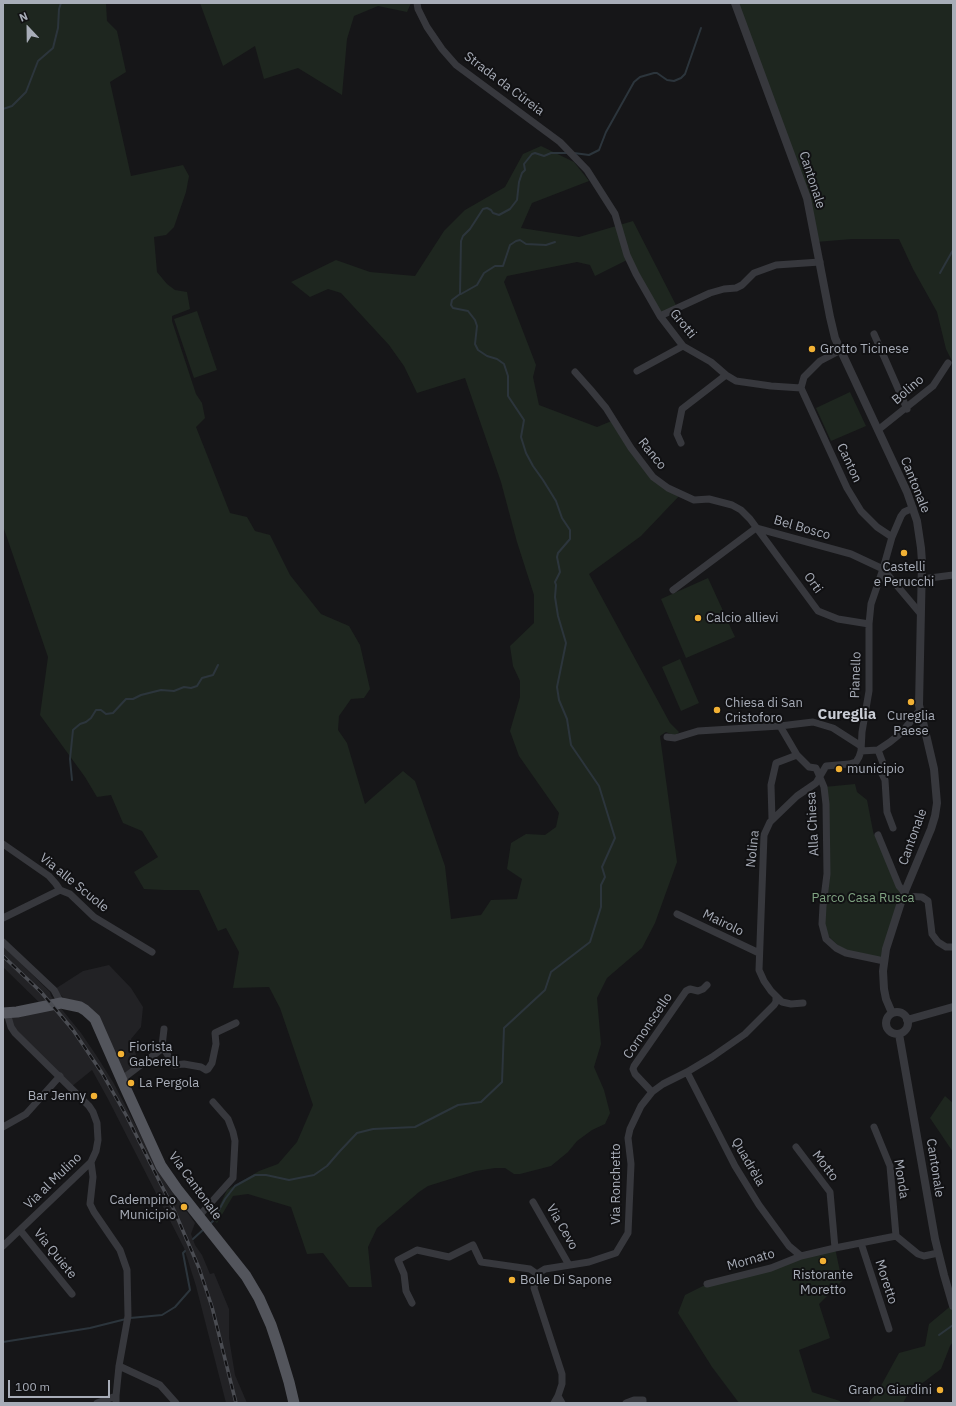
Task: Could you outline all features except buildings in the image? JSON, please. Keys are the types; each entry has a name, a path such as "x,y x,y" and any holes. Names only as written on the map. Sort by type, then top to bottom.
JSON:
{"main road":[{"name":"Via Cantonale","path":"5,1013 62,1003 80,1007 86,1010 95,1019 159,1162 177,1189 246,1276 264,1308 290,1382 294,1403"}],"street":[{"name":"Strada da Cüreia","path":"417,3 418,9 427,27 442,49 456,64 560,142 575,156"},
{"name":"Cantonale","path":"735,3 806,194 832,325 840,350 913,508 921,548 922,579 920,613 919,711 934,770 937,803 931,829 904,894 888,942 884,961 884,989 886,999 892,1013"},
{"name":"Grotti","path":"575,156 592,176 609,203 618,222 627,255 636,274 660,316 683,346 711,362 726,375 736,381 801,388"},
{"path":"660,316 710,293 724,289 736,288 742,285 754,273 776,265 820,262"},
{"path":"874,334 907,408"},
{"path":"637,371 683,346"},
{"path":"801,388 804,377 820,361 840,350"},
{"name":"Bolino","path":"878,430 933,386 948,363"},
{"name":"Ranco","path":"575,372 606,408 631,448 653,477 668,488 694,500 709,499 732,505 741,510 756,528"},
{"path":"680,443 677,434 682,409 726,375"},
{"name":"Canton","path":"801,388 847,488 861,511 874,525 892,537"},
{"name":"Pianello","path":"861,748 869,691 869,624 871,604 892,537 901,516 904,512 913,508"},
{"name":"Bel Bosco","path":"673,590 756,528 851,554 883,569 920,613"},
{"name":"Orti","path":"756,528 818,611 838,619 869,624"},
{"path":"922,579 953,575"},
{"path":"906,727 919,711"},
{"path":"667,737 675,738 698,731 780,726 813,722 833,728 861,748 878,750 901,733"},
{"name":"Alla Chiesa","path":"780,726 796,755 809,767 816,768 824,787 826,804 827,867 822,924 824,932 830,944 846,953 884,961"},
{"name":"Nolina","path":"776,997 764,981 759,970 764,835 767,826 772,819 797,796 816,783 826,766 856,762 861,748"},
{"path":"878,750 884,766 882,774 885,780 887,812 893,828"},
{"path":"772,819 771,785 776,763 796,755"},
{"path":"878,835 899,886 904,894 922,897 928,901 932,934 938,942 946,947 953,947"},
{"name":"Via alle Scuole","path":"3,844 49,876 60,890 70,894 94,916 152,952"},
{"path":"3,918 60,890"},
{"name":"Mairolo","path":"677,914 759,954"},
{"path":"3,942 54,990 62,1003"},
{"name":"Cornonscello","path":"652,1092 635,1074 633,1069 634,1066 686,991 690,989 703,989 707,985"},
{"path":"776,997 782,1002 791,1004 803,1003"},
{"path":"652,1092 663,1084 712,1057 745,1034 774,1006 776,997"},
{"path":"907,1020 953,1007"},
{"name":"Via al Mulino","path":"3,1246 91,1162 98,1140 97,1123 89,1106 15,1033 5,1013"},
{"path":"892,1013 901,1013 907,1020 907,1027 899,1034 892,1033 886,1025 888,1018 892,1013"},
{"path":"164,1029 162,1046 174,1065 184,1064 208,1069 212,1063 216,1044 215,1033 236,1023"},
{"name":"Cantonale","path":"899,1034 938,1253 953,1306"},
{"path":"121,1080 163,1048"},
{"name":"Quadrèla","path":"687,1072 734,1166 759,1205 789,1246 801,1256"},
{"path":"3,1127 26,1114 60,1076"},
{"name":"Via Ronchetto","path":"537,1274 546,1269 589,1262 616,1252 628,1233 631,1172 628,1138 630,1129 646,1098 652,1092"},
{"path":"204,1222 232,1181 234,1175 234,1132 228,1119 213,1102"},
{"name":"Monda","path":"874,1127 890,1166 896,1236"},
{"name":"Motto","path":"796,1148 830,1192 835,1248"},
{"path":"91,1162 93,1177 90,1204 120,1250 127,1270 128,1318 119,1366 116,1399 97,1403"},
{"name":"Via Cevo","path":"533,1202 569,1265"},
{"name":"Via Quiete","path":"20,1230 72,1294"},
{"path":"896,1236 918,1254 924,1256 938,1253"},
{"name":"Moretto","path":"801,1256 896,1236"},
{"name":"Moretto","path":"861,1243 889,1329"},
{"path":"412,1303 406,1291 404,1274 398,1260 417,1250 449,1257 473,1245 481,1262 530,1269 537,1274 534,1288 562,1374 562,1384 554,1403"},
{"name":"Mornato","path":"707,1284 771,1268 801,1256"},
{"path":"119,1366 160,1385 176,1403"},
{"path":"558,1396 562,1403"},
{"path":"626,1403 638,1400 643,1400 643,1403"}],"shaded area":[{"path":"3,946 50,992 51,996 81,1033 113,1082 167,1185 195,1223 191,1234 195,1245 202,1255 210,1274 214,1273 229,1309 229,1338 235,1375 247,1403 226,1403 196,1286 184,1248 92,1070 71,1087 15,1033 7,1013 47,1010 3,967"},
{"path":"109,965 131,988 143,1007 141,1027 131,1039 140,1067 124,1077 100,1020 65,999 55,989 83,971"}],"green space":[{"path":"3,3 106,3 107,21 117,31 126,72 110,82 131,176 183,165 189,176 186,192 174,227 166,235 154,237 157,272 167,284 175,290 187,292 190,309 172,316 172,321 196,394 202,403 205,418 196,427 230,513 247,517 255,531 270,535 290,575 321,614 349,626 360,645 370,689 364,698 351,699 339,716 338,730 347,743 365,804 403,771 415,781 445,866 451,919 481,915 491,900 517,899 522,879 507,869 511,843 526,834 545,835 556,827 559,813 519,756 510,731 520,697 520,681 513,666 510,646 534,623 534,595 517,542 501,482 465,378 417,393 404,366 389,345 341,293 328,289 310,297 291,282 336,260 370,272 415,276 444,231 465,210 505,187 523,154 541,146 574,162 589,181 532,203 521,228 579,237 633,221 677,307 661,316 627,260 595,276 590,265 577,262 507,276 504,282 536,365 533,377 539,405 597,427 614,420 653,477 681,494 641,536 589,574 670,723 679,732 675,736 666,732 660,736 677,862 655,923 642,948 607,978 597,998 601,1044 594,1067 604,1090 610,1113 605,1124 592,1130 577,1141 568,1152 551,1166 520,1174 514,1174 505,1168 476,1171 428,1186 419,1192 377,1228 368,1247 372,1287 349,1287 323,1253 307,1254 291,1207 248,1194 233,1196 217,1223 213,1220 227,1190 259,1171 278,1164 297,1142 313,1105 280,1008 269,987 233,988 239,952 226,928 218,931 199,890 144,889 134,872 158,857 142,831 123,823 111,795 97,797 85,777 40,715 48,657 3,526"},
{"path":"200,3 411,3 407,12 378,6 354,16 347,39 342,95 298,68 264,79 255,46 223,66"},
{"path":"735,3 953,3 953,363 946,349 937,312 913,269 899,239 852,239 816,242 809,205"},
{"path":"197,311 217,370 194,378 174,319"},
{"path":"850,392 866,426 831,441 816,408"},
{"name":"Calcio allievi","path":"708,578 735,637 686,658 661,599"},
{"path":"680,659 699,703 681,711 662,667"},
{"name":"Parco Casa Rusca","path":"855,784 857,792 867,800 874,835 878,835 905,893 884,961 846,953 824,932 827,874 824,787"},
{"path":"945,1096 953,1103 953,1152 930,1118"},
{"path":"835,1248 842,1281 819,1304 830,1338 799,1350 812,1392 840,1401 841,1403 739,1403 712,1367 678,1313 685,1295 707,1284"},
{"path":"953,1304 953,1342 941,1369 908,1394 903,1403 868,1403 877,1393 899,1353 925,1346 929,1324"}],"waterway":[{"path":"3,109 12,106 26,92 38,61 53,48 58,28 59,9 61,3"},
{"path":"574,153 589,155 599,150 606,132 634,82 640,77 657,73 667,80 674,81 681,78 685,74 701,28"},
{"path":"209,1225 235,1186 255,1175 266,1175 289,1180 314,1175 327,1166 357,1133 373,1129 415,1127 458,1105 481,1102 502,1082 504,1028 545,990 551,972 590,942 601,907 601,885 605,877 602,867 615,838 599,786 571,745 567,719 559,700 557,687 566,643 558,616 555,597 555,582 560,572 557,557 558,553 570,539 570,530 562,518 556,501 526,453 521,437 524,420 508,396 508,376 504,364 478,350 475,344 477,326 475,320 468,311 453,308 451,305 452,300 460,294 461,241 483,209 487,208 493,213 499,215 510,209 517,200 519,182 522,173 525,170 524,164 532,154 535,153 544,156 551,153 568,153"},
{"path":"461,294 477,285 484,273 495,266 503,266 510,245 516,241 520,240 526,244 546,245 555,242"},
{"path":"940,273 953,250"},
{"path":"72,780 70,759 73,730 91,718 96,710 101,710 106,714 113,713 126,699 133,699 141,695 161,690 174,691 184,687 191,688 197,686 202,678 213,675 218,665"},
{"path":"193,1239 204,1229"},
{"path":"130,1318 162,1315 175,1307 190,1290 183,1253 185,1251"},
{"path":"3,1342 90,1328 126,1319"},
{"path":"939,1335 953,1325"}],"railway":[{"path":"3,956 41,992 73,1030 102,1073 126,1115 174,1210 199,1268 212,1307 236,1403"}],"place":[{"name":"Grotto Ticinese","path":"812,349"},
{"name":"Castelli e Perucchi","path":"904,553"},
{"name":"Calcio allievi","path":"698,618"},
{"name":"Cureglia Paese","path":"911,702"},
{"name":"Chiesa di San Cristoforo","path":"717,710"},
{"name":"municipio","path":"839,769"},
{"name":"Fiorista Gaberell","path":"121,1054"},
{"name":"La Pergola","path":"131,1083"},
{"name":"Bar Jenny","path":"94,1096"},
{"name":"Cadempino Municipio","path":"184,1207"},
{"name":"Ristorante Moretto","path":"823,1261"},
{"name":"Bolle Di Sapone","path":"512,1280"},
{"name":"Grano Giardini","path":"940,1390"}],"district":[{"name":"Cureglia","path":"847,715"}]}
